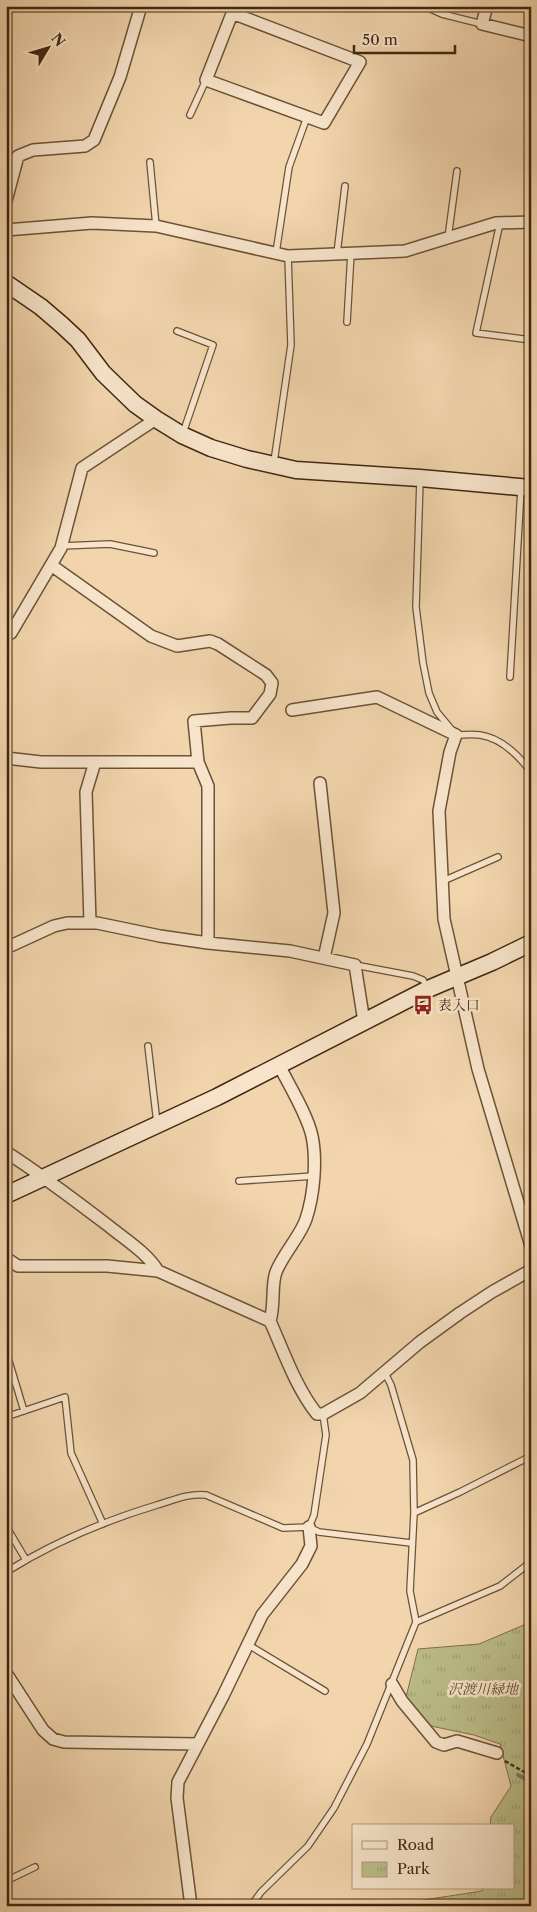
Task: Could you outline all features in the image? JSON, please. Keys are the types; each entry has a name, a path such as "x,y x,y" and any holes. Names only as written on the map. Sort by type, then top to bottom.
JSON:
{"street":[{"path":"6,201 18,156 33,150 85,146 94,140 120,77 141,6"},
{"path":"488,6 482,24 531,36"},
{"path":"234,10 360,62 324,123 206,80 234,10"},
{"path":"6,230 92,223 156,226 288,256 405,251 500,223 531,222"},
{"path":"6,283 41,306 62,325 78,340 120,390 156,419 182,435 211,448 247,459 296,470 420,478 526,488"},
{"path":"6,633 11,632 61,546 82,468 156,419"},
{"path":"51,565 151,636 177,646 210,641 218,644 266,676 272,683 270,694 252,718 194,721 198,762 208,786 208,943"},
{"path":"292,710 377,697 456,735 450,752 439,811 444,919 456,977 488,1107 531,1246"},
{"path":"6,758 41,762 198,762"},
{"path":"90,923 86,792 95,762"},
{"path":"320,783 334,913 324,958"},
{"path":"6,948 54,926 67,923 90,923 208,943 290,951 324,958 355,965 364,1022"},
{"path":"6,1195 280,1067 428,989 531,943"},
{"path":"270,1321 273,1310 275,1275 282,1258 306,1220 314,1176 312,1134 280,1067"},
{"path":"6,1152 45,1177 124,1238 152,1262 158,1271"},
{"path":"6,1258 18,1266 107,1266 158,1271 270,1321 311,1406 317,1414 323,1414 360,1393 420,1342 460,1313 531,1270"},
{"path":"191,1906 177,1798 178,1782 266,1609 302,1564 311,1546 309,1527"},
{"path":"6,1672 43,1730 53,1739 64,1742 198,1744"},
{"path":"392,1684 402,1700 436,1742 444,1745 457,1740 496,1753"}],"lane":[{"path":"424,6 442,14 482,24"},
{"path":"190,115 206,80"},
{"path":"276,253 289,167 307,117"},
{"path":"150,162 156,226"},
{"path":"448,238 457,171"},
{"path":"337,254 345,186"},
{"path":"500,223 476,334 531,340"},
{"path":"347,322 351,253"},
{"path":"274,464 291,346 288,256"},
{"path":"178,331 213,346 182,435"},
{"path":"420,478 416,607 429,693 437,712 456,735 482,735 505,746 523,761 531,772"},
{"path":"510,677 526,488"},
{"path":"61,546 110,544 154,554"},
{"path":"443,881 498,857"},
{"path":"355,965 413,976 423,980 428,989"},
{"path":"148,1046 157,1125"},
{"path":"239,1181 314,1176"},
{"path":"8,1358 24,1411"},
{"path":"251,1906 260,1892 308,1846 334,1808 367,1744 416,1622 410,1590 414,1514 413,1460 391,1385 385,1373"},
{"path":"6,1417 65,1397 71,1453 103,1524"},
{"path":"309,1527 314,1514 326,1435 323,1414"},
{"path":"414,1514 531,1456"},
{"path":"6,1572 54,1545 103,1524 193,1494 206,1495 282,1528 309,1527 319,1532 411,1543"},
{"path":"6,1526 26,1560"},
{"path":"416,1622 500,1586 531,1562"},
{"path":"247,1644 325,1691"},
{"path":"6,1881 35,1867"}],"path":[{"path":"496,1753 511,1766 531,1776"}],"green space":[{"name":"沢渡川緑地","path":"531,1622 531,1906 384,1906 482,1890 514,1890 514,1824 490,1824 491,1817 511,1786 500,1744 474,1735 426,1725 405,1701 418,1649 479,1644"}],"waterway":[{"path":"518,1775 531,1782"}],"place":[{"name":"表入口","path":"423,1005"}]}
